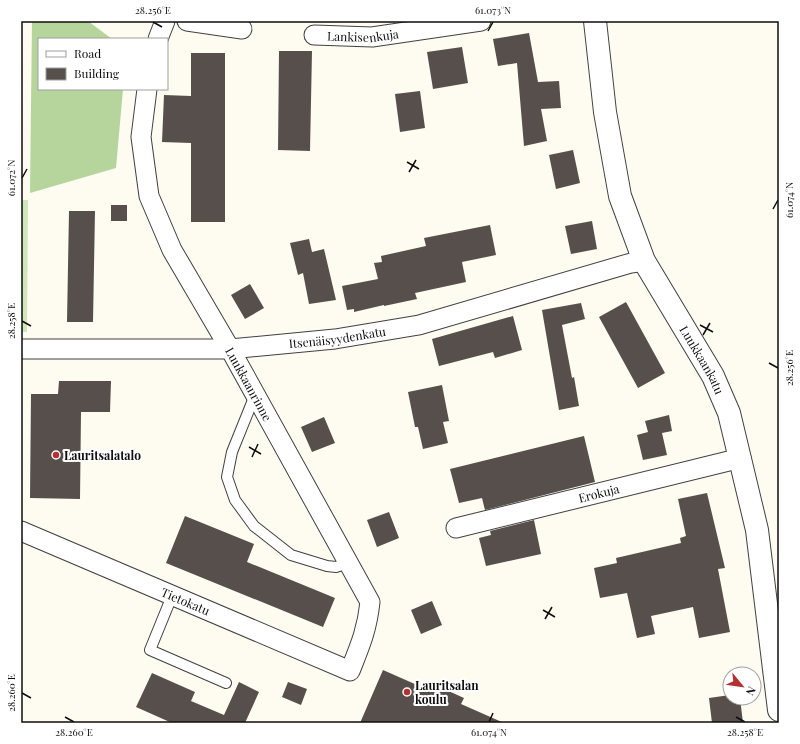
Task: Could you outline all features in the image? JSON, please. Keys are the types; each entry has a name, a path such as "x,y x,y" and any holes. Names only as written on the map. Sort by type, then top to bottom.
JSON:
{"street":[{"path":"158,38 165,21"},
{"path":"187,21 242,29"},
{"name":"Lankisenkuja","path":"314,35 372,37 481,21"},
{"name":"Luukkaankatu","path":"595,21 605,112 620,196 644,261 713,376 729,413 757,530 779,710"},
{"name":"Luukkaanrinne","path":"147,90 141,137 148,196 172,250 230,349 370,602 368,622 364,639 350,671"},
{"name":"Itsenäisyydenkatu","path":"21,349 230,349 335,339 418,325 631,263 644,261"},
{"name":"Erokuja","path":"456,528 741,458"},
{"name":"Tietokatu","path":"21,531 350,671"}],"lane":[{"path":"255,395 232,452 227,477 235,500 254,526 291,555 327,566 336,567 348,563"},
{"path":"172,596 150,650 226,682"}],"green space":[{"path":"32,21 88,21 111,38 38,38 38,90 123,90 116,168 30,193"},
{"path":"21,200 28,200 27,332 21,332"}],"building":[{"path":"529,33 538,82 559,81 561,108 541,109 547,141 524,146 517,63 498,66 493,39"},
{"path":"462,47 468,83 433,89 427,52"},
{"path":"279,51 312,51 310,151 278,150"},
{"path":"191,53 225,53 225,222 191,222 191,143 162,142 164,95 191,96"},
{"path":"420,91 425,128 400,132 395,94"},
{"path":"573,150 580,183 556,189 549,155"},
{"path":"111,205 127,205 127,221 111,221"},
{"path":"69,211 95,211 93,322 67,322"},
{"path":"592,221 597,249 571,254 565,226"},
{"path":"490,225 496,255 462,262 466,282 415,293 417,299 354,312 354,309 347,310 342,286 378,279 374,263 382,262 381,256 426,246 424,238"},
{"path":"309,239 312,252 324,249 336,300 309,304 303,273 298,275 290,243"},
{"path":"250,284 264,308 245,319 231,295"},
{"path":"626,302 665,373 638,388 599,317"},
{"path":"581,303 585,319 562,325 579,406 559,410 542,310"},
{"path":"513,316 522,350 495,358 493,352 439,366 432,339"},
{"name":"Lauritsalatalo","path":"59,381 111,381 110,412 81,412 80,499 30,498 31,394 58,394"},
{"path":"442,385 449,421 443,422 448,443 423,449 418,427 415,427 408,392"},
{"path":"669,415 672,431 662,433 667,455 643,460 637,435 648,432 645,421"},
{"path":"324,417 335,443 312,452 301,427"},
{"path":"584,436 595,482 485,510 482,498 459,503 450,469"},
{"path":"707,493 725,568 718,569 730,632 699,638 693,607 651,616 655,634 637,638 627,593 600,598 594,568 617,563 616,558 681,543 680,538 686,536 678,499"},
{"path":"389,512 399,538 377,547 367,520"},
{"path":"185,516 254,544 247,562 335,598 323,627 166,563"},
{"path":"534,520 541,554 486,566 479,538 491,535 490,531"},
{"path":"432,601 442,625 421,634 411,610"},
{"path":"383,670 433,692 435,685 464,698 461,704 504,723 360,723"},
{"path":"152,673 195,692 191,701 224,715 239,682 259,692 245,723 172,723 136,707"},
{"path":"288,682 307,689 301,705 282,697"},
{"path":"722,696 722,706 741,706 743,723 712,723 709,698"}],"place":[{"name":"Lauritsalatalo","path":"56,455"},
{"name":"Lauritsalan koulu","path":"407,692"}]}
